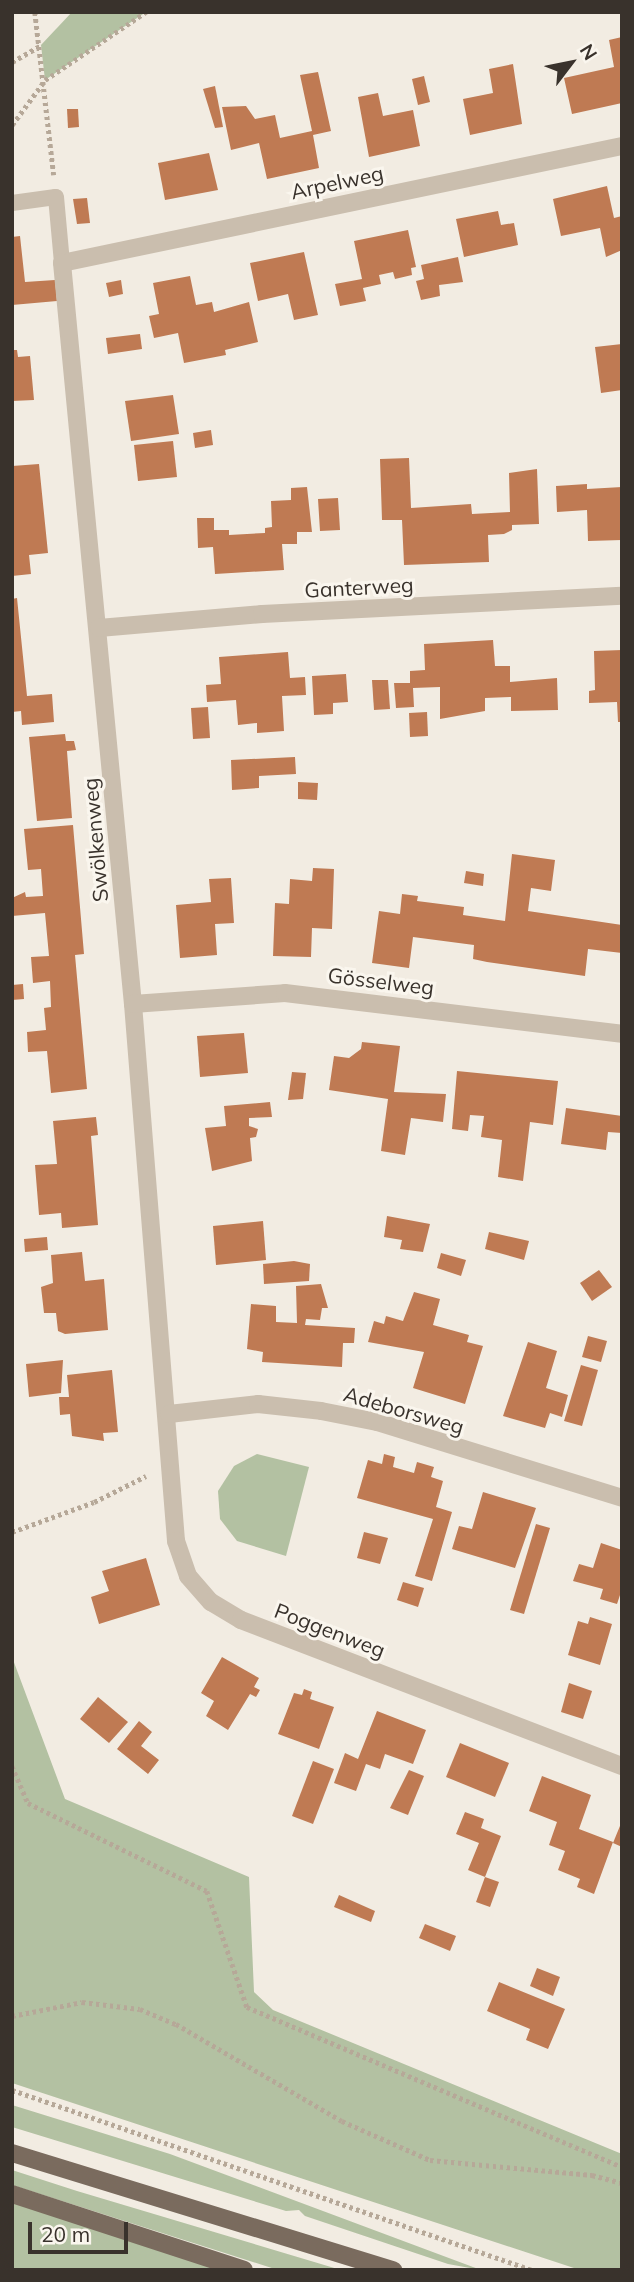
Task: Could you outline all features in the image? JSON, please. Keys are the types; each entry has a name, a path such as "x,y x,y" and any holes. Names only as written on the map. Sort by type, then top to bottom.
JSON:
{"main road":[{"path":"12,2153 393,2270"},
{"path":"12,2194 244,2270"}],"street":[{"name":"Arpelweg","path":"62,263 622,146"},
{"name":"Swölkenweg","path":"62,263 99,628 169,1414"},
{"name":"Ganterweg","path":"99,628 262,614 622,596"},
{"name":"Gösselweg","path":"133,1004 285,993 622,1034"},
{"name":"Adeborsweg","path":"169,1414 258,1404 321,1411 377,1422 622,1498"},
{"name":"Poggenweg","path":"169,1414 176,1541 188,1576 211,1602 241,1620 622,1766"}],"lane":[{"path":"12,203 56,197 62,263"}],"path":[{"path":"35,12 45,80 56,197"},
{"path":"12,125 45,80 146,12"},
{"path":"12,62 41,45"},
{"path":"12,1532 94,1502 171,1464"},
{"path":"12,1766 28,1803 207,1891 247,2007 622,2167"},
{"path":"12,2016 82,2002 140,2009 176,2024 342,2121 430,2160 592,2175 622,2183"},
{"path":"12,2010 20,2014"},
{"path":"12,2090 532,2270"}],"green space":[{"path":"72,12 146,12 45,80 41,45"},
{"path":"257,1454 309,1467 286,1556 237,1541 220,1519 218,1491 234,1466"},
{"path":"12,1657 65,1799 249,1877 254,1992 273,2010 622,2154 622,2270 580,2270 12,2083"},
{"path":"12,2105 170,2154 481,2270 448,2264 305,2216 299,2210 286,2211 12,2127"},
{"path":"12,2170 341,2270 278,2270 12,2185"},
{"path":"12,2194 244,2270 12,2270"}],"building":[{"path":"622,37 622,103 572,114 564,78 614,67 609,40"},
{"path":"513,64 522,124 470,135 463,99 493,93 489,69"},
{"path":"318,72 331,131 313,135 319,168 267,179 259,143 231,150 222,107 246,106 255,119 275,115 280,138 312,131 300,75"},
{"path":"424,76 430,102 418,105 412,79"},
{"path":"215,86 223,127 215,128 203,89"},
{"path":"378,93 383,116 413,110 420,146 369,157 358,97"},
{"path":"67,109 78,109 79,127 68,128"},
{"path":"209,153 218,190 165,200 158,163"},
{"path":"607,186 614,218 622,216 622,250 606,257 600,228 561,236 553,199"},
{"path":"87,198 90,223 77,224 73,199"},
{"path":"498,211 501,225 514,223 518,245 464,257 456,219"},
{"path":"408,230 416,267 411,268 412,275 395,279 393,272 379,275 381,284 363,288 366,301 340,306 335,284 362,279 354,241"},
{"path":"20,236 25,282 55,280 57,301 12,305 12,237"},
{"path":"304,252 318,315 294,320 288,294 258,301 250,263"},
{"path":"458,257 463,282 439,285 440,296 421,300 416,281 424,279 421,265"},
{"path":"190,276 196,305 212,302 214,312 249,302 258,342 225,350 226,355 184,363 178,333 154,338 149,316 159,314 153,283"},
{"path":"121,280 123,294 109,297 106,283"},
{"path":"140,334 142,349 108,354 106,338"},
{"path":"622,344 622,390 601,393 595,347"},
{"path":"12,350 17,350 18,357 30,356 34,400 12,401"},
{"path":"173,395 179,434 131,441 125,401"},
{"path":"211,430 213,445 195,448 193,433"},
{"path":"173,441 177,477 138,481 134,445"},
{"path":"409,458 411,508 471,504 472,514 510,512 509,473 537,469 539,524 512,525 512,530 504,534 488,535 489,562 404,565 402,520 382,520 380,459"},
{"path":"39,464 48,553 29,555 31,574 12,576 12,466"},
{"path":"587,484 587,489 622,487 622,540 588,541 587,510 557,512 556,486"},
{"path":"307,487 312,532 297,532 297,544 282,544 284,570 215,574 213,547 198,548 197,518 214,518 214,530 229,530 229,535 265,533 265,528 272,527 271,501 291,500 291,488"},
{"path":"338,498 340,530 320,531 318,499"},
{"path":"17,598 27,696 52,694 54,722 22,725 21,711 12,712 12,599"},
{"path":"493,640 495,666 510,666 510,682 557,678 558,710 511,711 511,697 485,698 485,711 440,719 440,687 413,688 414,707 396,708 394,683 410,683 410,671 425,670 424,644"},
{"path":"622,650 622,722 618,722 617,702 589,703 589,691 595,690 594,651"},
{"path":"288,652 290,678 305,677 306,695 282,696 284,731 257,733 257,723 238,725 236,700 207,702 206,685 221,684 219,657"},
{"path":"346,674 348,702 333,703 333,714 314,715 312,676"},
{"path":"372,680 388,680 390,709 374,710"},
{"path":"208,707 210,738 193,739 191,708"},
{"path":"427,712 428,736 410,737 409,713"},
{"path":"65,734 66,741 74,741 76,750 67,751 72,818 37,821 29,737"},
{"path":"295,757 296,774 259,776 259,788 232,790 231,760"},
{"path":"298,782 318,783 317,800 298,799"},
{"path":"73,825 84,954 75,955 87,1089 51,1093 47,1051 28,1052 27,1032 46,1030 44,1008 51,1007 50,981 33,983 31,957 49,956 45,913 12,916 12,898 25,892 26,897 43,896 41,869 28,870 24,829"},
{"path":"512,854 555,860 551,891 531,888 528,911 622,925 622,953 588,949 585,976 473,959 474,945 413,937 409,968 372,963 379,911 400,914 402,894 418,896 417,901 464,907 463,915 505,921"},
{"path":"313,868 334,869 332,929 312,928 311,957 273,956 275,903 289,904 290,879 312,881"},
{"path":"466,871 484,874 483,886 464,883"},
{"path":"231,878 234,923 215,924 217,955 180,958 176,905 211,902 209,879"},
{"path":"23,984 24,999 12,1000 12,985"},
{"path":"244,1033 248,1073 200,1077 197,1036"},
{"path":"362,1042 400,1046 394,1092 446,1094 443,1122 411,1118 405,1155 381,1151 388,1099 329,1090 334,1056 349,1058 361,1049"},
{"path":"457,1071 558,1081 553,1125 530,1122 523,1181 498,1177 502,1140 481,1137 484,1116 470,1115 468,1131 452,1129"},
{"path":"292,1072 306,1073 303,1099 288,1100"},
{"path":"270,1102 272,1117 249,1118 249,1126 258,1129 256,1137 250,1138 252,1161 212,1171 205,1128 226,1126 224,1106"},
{"path":"566,1108 622,1116 622,1133 608,1132 606,1150 561,1144"},
{"path":"96,1117 98,1135 91,1136 98,1225 62,1228 61,1213 39,1215 35,1165 57,1164 53,1121"},
{"path":"387,1216 430,1224 423,1252 400,1249 402,1240 384,1237"},
{"path":"263,1221 266,1260 216,1265 213,1226"},
{"path":"489,1232 529,1241 524,1260 485,1249"},
{"path":"47,1237 48,1250 25,1252 24,1239"},
{"path":"82,1252 85,1281 104,1279 108,1330 65,1334 58,1331 56,1313 44,1313 41,1287 53,1283 51,1255"},
{"path":"441,1253 466,1260 461,1276 437,1268"},
{"path":"294,1261 310,1264 309,1281 264,1284 263,1264"},
{"path":"599,1270 612,1287 592,1301 580,1283"},
{"path":"321,1284 328,1308 322,1308 320,1320 306,1319 305,1325 355,1328 354,1343 343,1343 342,1367 262,1362 263,1352 247,1349 251,1304 276,1306 276,1322 297,1323 296,1286"},
{"path":"414,1292 440,1299 433,1325 469,1335 467,1342 483,1346 465,1404 413,1388 424,1352 368,1342 374,1321 384,1324 386,1316 403,1321"},
{"path":"588,1336 607,1341 601,1362 582,1357"},
{"path":"528,1342 557,1351 546,1388 568,1395 562,1417 550,1413 545,1428 503,1416"},
{"path":"63,1360 61,1393 29,1397 26,1364"},
{"path":"581,1365 598,1370 582,1426 564,1421"},
{"path":"112,1370 118,1432 103,1433 104,1441 72,1436 70,1414 60,1415 59,1397 69,1397 67,1375"},
{"path":"384,1454 395,1457 393,1467 414,1473 417,1462 434,1467 431,1477 443,1481 436,1507 452,1512 432,1581 415,1576 433,1519 357,1498 368,1460 382,1464"},
{"path":"483,1492 536,1508 515,1568 452,1549 459,1526 472,1529"},
{"path":"536,1524 550,1528 524,1614 510,1610"},
{"path":"364,1532 388,1538 380,1564 357,1558"},
{"path":"601,1543 622,1550 622,1589 617,1604 600,1599 603,1589 573,1581 579,1564 593,1568"},
{"path":"146,1558 160,1605 99,1624 91,1597 109,1591 102,1571"},
{"path":"403,1582 424,1588 418,1607 397,1600"},
{"path":"590,1617 612,1624 600,1665 568,1655 578,1621 588,1624"},
{"path":"222,1657 259,1678 254,1687 260,1690 256,1697 250,1694 228,1730 206,1716 214,1701 201,1693"},
{"path":"569,1683 592,1691 583,1719 561,1712"},
{"path":"304,1689 312,1692 310,1699 334,1707 319,1749 278,1734 294,1693 302,1695"},
{"path":"98,1697 128,1722 109,1743 80,1719"},
{"path":"377,1711 426,1730 413,1764 385,1754 380,1769 366,1764 356,1791 334,1783 345,1753 358,1759"},
{"path":"139,1721 152,1732 141,1746 159,1760 148,1774 117,1749"},
{"path":"460,1743 509,1763 495,1797 446,1777"},
{"path":"313,1761 334,1769 313,1824 292,1816"},
{"path":"409,1770 424,1776 408,1815 390,1808"},
{"path":"542,1776 591,1795 579,1829 613,1842 594,1894 577,1887 580,1879 558,1870 565,1851 549,1845 557,1822 529,1811"},
{"path":"465,1812 484,1819 481,1828 501,1836 485,1877 468,1870 479,1843 456,1834"},
{"path":"622,1821 622,1847 613,1843"},
{"path":"485,1877 499,1882 490,1907 476,1902"},
{"path":"339,1895 375,1911 371,1922 334,1907"},
{"path":"425,1924 456,1936 450,1951 419,1938"},
{"path":"537,1968 560,1977 553,1996 530,1986"},
{"path":"499,1982 565,2009 548,2049 526,2040 530,2029 487,2011"}]}
